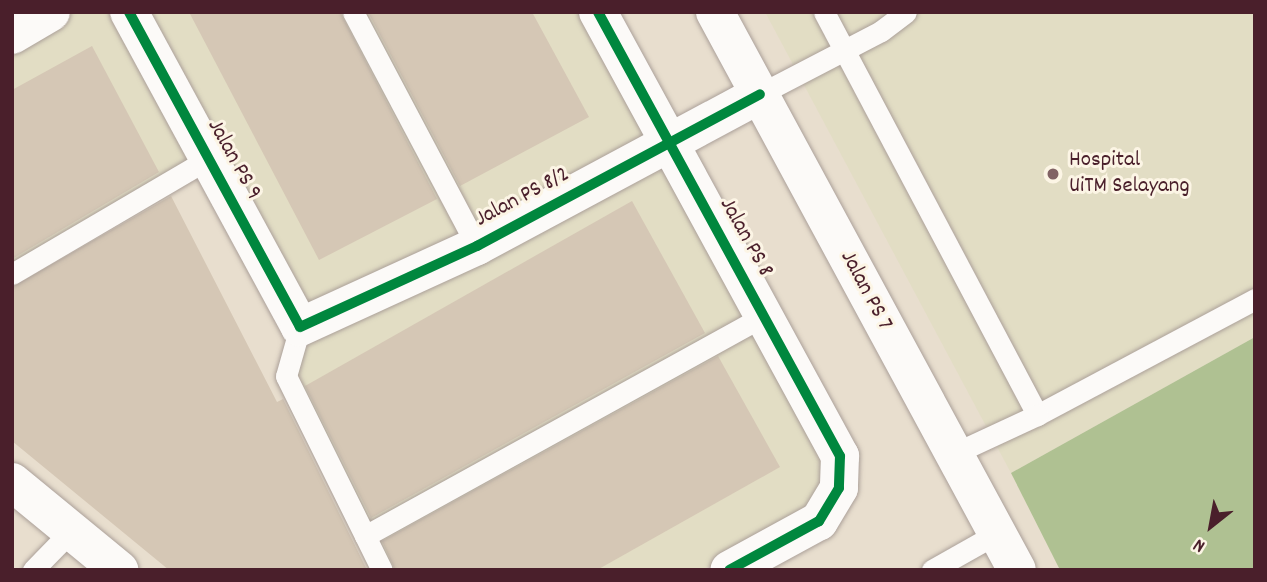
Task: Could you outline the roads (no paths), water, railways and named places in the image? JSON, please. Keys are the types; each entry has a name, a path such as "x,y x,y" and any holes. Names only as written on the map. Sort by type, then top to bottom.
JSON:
{"street":[{"path":"12,34 51,12"},
{"name":"Jalan PS 9","path":"129,12 300,327"},
{"name":"Jalan PS 8","path":"597,12 840,456 839,488 819,521 729,570"},
{"name":"Jalan PS 7","path":"722,15 760,94 1017,570"},
{"name":"Jalan PS 8/2","path":"300,327 477,246 760,94"},
{"path":"12,482 118,570"}],"lane":[{"path":"353,12 477,246"},
{"path":"824,12 1037,415"},
{"path":"760,94 843,47 881,30 906,12"},
{"path":"12,274 208,159"},
{"path":"953,454 1037,415 1255,299"},
{"path":"365,536 763,316"},
{"path":"300,327 286,376 382,570"},
{"path":"33,570 71,531"},
{"path":"932,570 996,534"}],"place":[{"name":"Hospital UiTM Selayang","path":"1053,174"}]}
